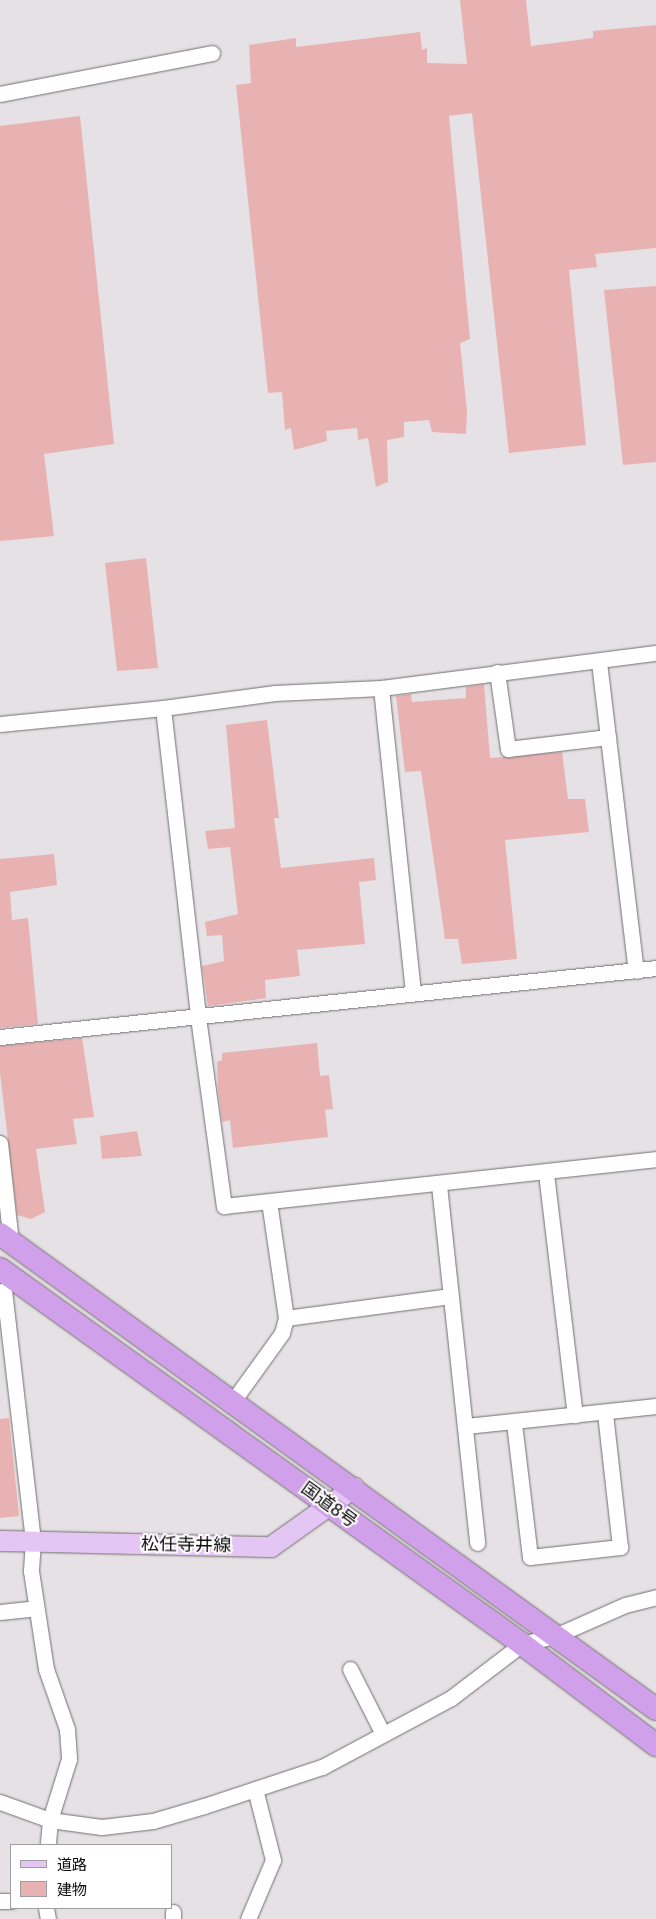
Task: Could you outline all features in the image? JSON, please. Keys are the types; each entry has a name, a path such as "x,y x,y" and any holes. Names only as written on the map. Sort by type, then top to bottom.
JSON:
{"highway":[{"name":"国道8号","path":"6,1238 557,1635 656,1710"},
{"name":"国道8号","path":"2,1280 330,1506 522,1644 656,1744"}],"main road":[{"name":"松任寺井線","path":"0,1541 271,1547 354,1488"}],"street":[{"path":"0,94 212,52"},
{"path":"0,724 163,708 275,693 381,688 498,672 599,662 656,653"},
{"path":"599,662 636,971"},
{"path":"498,672 508,749 608,737"},
{"path":"381,688 413,992"},
{"path":"163,708 198,1017 224,1206 439,1185 656,1159"},
{"path":"0,1038 413,992 656,968"},
{"path":"0,1143 6,1238"},
{"path":"546,1173 575,1415"},
{"path":"439,1185 466,1426 476,1543"},
{"path":"233,1401 282,1333 286,1318 269,1202"},
{"path":"2,1280 34,1541 31,1571 36,1608 46,1669 67,1729 69,1759 50,1820 48,1844"},
{"path":"286,1318 451,1296"},
{"path":"466,1426 514,1423 656,1406"},
{"path":"514,1423 530,1557 620,1547 605,1412"},
{"path":"0,1802 50,1820 102,1827 153,1821 322,1767 451,1698 522,1644 557,1635 625,1605 656,1597"},
{"path":"0,1612 36,1608"},
{"path":"350,1669 383,1734"},
{"path":"248,1919 273,1860 254,1789"}],"building":[{"path":"460,0 526,0 531,46 593,38 593,31 656,25 656,248 595,254 597,267 569,270 586,445 509,453 472,113 449,116 470,339 460,343 467,411 466,434 432,432 429,420 404,422 404,437 387,440 388,482 376,487 368,438 358,440 357,428 326,431 327,441 294,450 291,428 285,430 282,392 268,393 236,85 251,83 249,45 296,38 296,47 420,32 422,50 427,48 427,63 467,64"},
{"path":"80,116 114,444 44,454 54,536 0,541 0,126"},
{"path":"656,286 656,462 623,465 604,290"},
{"path":"146,558 158,668 117,671 105,563"},
{"path":"484,684 490,758 562,752 568,799 585,799 589,832 505,840 517,959 462,964 458,939 445,939 421,771 405,772 396,696 411,694 412,702 466,698 466,687"},
{"path":"267,720 279,818 274,818 281,868 374,858 376,880 359,882 365,944 297,950 300,976 265,980 266,998 208,1006 202,966 224,961 222,935 207,936 205,922 238,914 230,847 208,849 205,831 235,828 226,725"},
{"path":"54,854 57,885 10,892 12,920 28,918 38,1024 0,1028 0,859"},
{"path":"82,1038 94,1117 73,1119 77,1144 36,1149 45,1212 31,1219 17,1215 0,1073 0,1046"},
{"path":"317,1043 320,1076 329,1075 333,1109 325,1110 328,1137 233,1148 230,1120 222,1122 218,1090 217,1062 222,1060 222,1053"},
{"path":"137,1131 142,1156 102,1159 100,1136"},
{"path":"9,1418 19,1516 0,1518 0,1419"}]}
